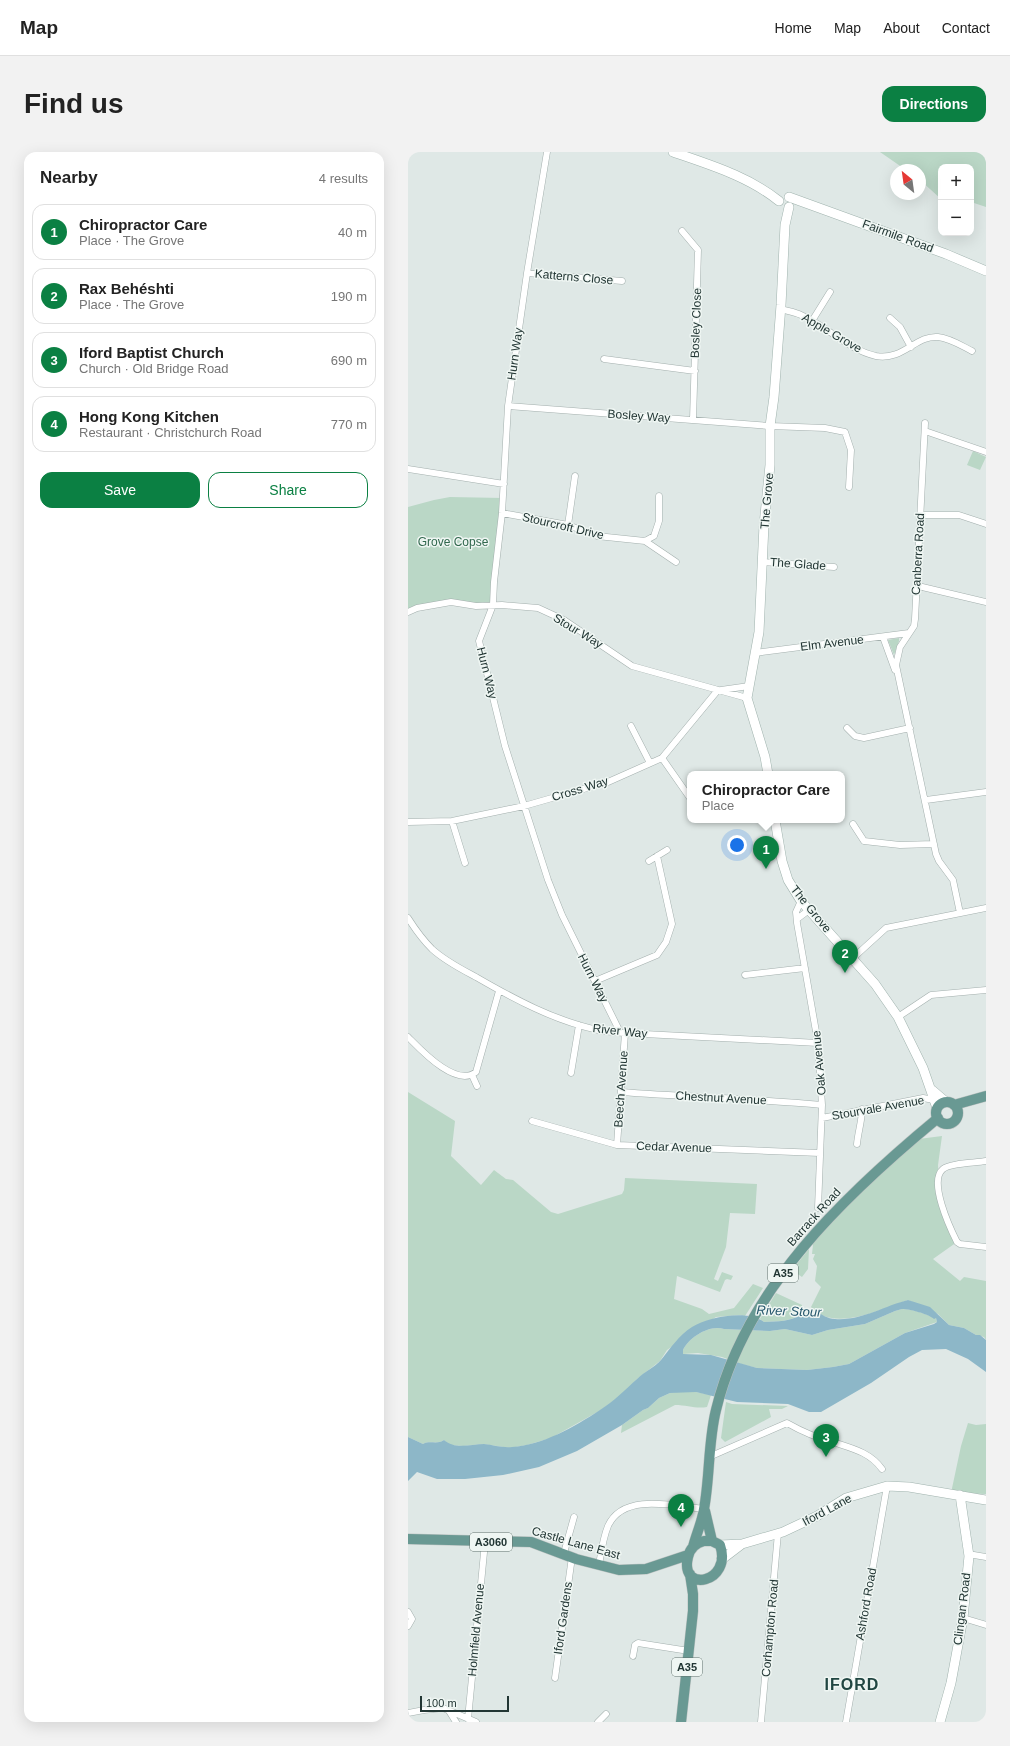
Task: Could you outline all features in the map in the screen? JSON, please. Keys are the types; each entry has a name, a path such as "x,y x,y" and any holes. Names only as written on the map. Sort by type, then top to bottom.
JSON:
{"main road":[{"path":"986,1096 943,1104 936,1115 940,1121 948,1123 955,1120 957,1116 970,1107 986,1102"},
{"path":"943,1104 957,1110 957,1116"},
{"name":"Barrack Road","path":"709,1457 716,1409 735,1354 744,1335 780,1276 848,1199 911,1140 938,1118"},
{"name":"A35","path":"690,1551 704,1509 709,1457"},
{"name":"A35","path":"704,1509 716,1543"},
{"name":"Castle Lane East","path":"408,1539 531,1542 599,1565 626,1570 646,1569 665,1564 690,1551"},
{"path":"698,1542 716,1543 721,1560 720,1566 713,1576 709,1579 695,1579 689,1572 686,1562 690,1551 698,1542"},
{"name":"Castle Lane East","path":"665,1564 689,1572"},
{"name":"A35","path":"681,1722 694,1594 689,1572"},
{"name":"A35","path":"694,1594 703,1580"}],"street":[{"name":"Hurn Way","path":"547,152 526,273 508,406 502,513 493,605 479,642 505,746 548,880 562,915 595,981 623,1032"},
{"path":"673,152 697,156 744,178 786,202"},
{"name":"Fairmile Road","path":"786,202 809,204 946,254 986,271"},
{"name":"The Grove","path":"767,771 747,698 759,632 762,562 770,465 770,426 774,397 781,308 786,202"},
{"name":"Bosley Close","path":"682,231 698,250 693,420"},
{"name":"Katterns Close","path":"526,273 622,282"},
{"path":"812,321 830,292"},
{"name":"Apple Grove","path":"781,308 801,315 861,350 875,356 892,356 929,338 940,337 972,351"},
{"path":"890,318 900,327 911,347"},
{"path":"604,360 695,371"},
{"name":"Bosley Way","path":"508,406 770,426 825,428 845,432 851,450 849,487"},
{"name":"Canberra Road","path":"925,424 918,586 914,626 903,640 897,656 896,665 926,800 934,844 939,861 953,880 960,913"},
{"path":"924,431 986,452"},
{"path":"408,469 504,484"},
{"path":"568,526 575,476"},
{"path":"659,496 659,521 654,536 645,541 676,562"},
{"name":"Stourcroft Drive","path":"502,513 568,526 596,536 645,541"},
{"path":"920,515 959,515 986,524"},
{"name":"The Glade","path":"762,562 834,567"},
{"path":"918,586 986,602"},
{"name":"Stour Way","path":"408,612 417,608 452,602 476,606 493,605 538,608 564,620 632,666 747,698"},
{"name":"Elm Avenue","path":"755,653 909,633"},
{"name":"Canberra Road","path":"883,637 898,679"},
{"name":"Stour Way","path":"718,690 749,686"},
{"name":"Cross Way","path":"408,822 452,821 524,806 608,782 662,758 718,690"},
{"path":"631,726 650,763"},
{"path":"847,728 856,736 864,738 910,728"},
{"path":"662,758 687,794"},
{"path":"926,800 986,792"},
{"path":"452,821 465,863"},
{"name":"The Grove","path":"776,823 784,871 788,880 801,901 875,984 898,1017 924,1068 932,1090 943,1104"},
{"path":"853,824 863,843 900,845 934,844"},
{"path":"650,861 667,850"},
{"path":"595,981 656,955 666,942 672,924 656,856"},
{"name":"Oak Avenue","path":"801,901 796,912 818,1043 822,1105 818,1208"},
{"path":"853,958 886,928 986,908"},
{"path":"797,919 809,910"},
{"name":"River Way","path":"408,918 417,932 432,949 450,962 499,991 547,1014 579,1025 599,1030 623,1032 818,1043"},
{"path":"745,974 805,968"},
{"path":"898,1017 931,996 986,990"},
{"path":"408,1037 437,1064 451,1073 464,1076 472,1075 476,1072 478,1066 499,991"},
{"path":"571,1073 579,1025"},
{"name":"Beech Avenue","path":"617,1145 623,1032"},
{"path":"472,1075 477,1086"},
{"name":"Chestnut Avenue","path":"620,1092 669,1096 745,1098 822,1105"},
{"name":"Stourvale Avenue","path":"822,1118 923,1098 943,1104"},
{"path":"857,1144 862,1122 862,1109"},
{"name":"Cedar Avenue","path":"532,1121 617,1145 820,1154"},
{"path":"986,1161 950,1166 943,1169 938,1183 941,1202 957,1242 960,1244 986,1247"},
{"path":"709,1457 787,1423 826,1440 860,1451 882,1468"},
{"name":"Iford Lane","path":"716,1543 742,1544 778,1533 817,1516 846,1498 887,1486 909,1487 986,1500"},
{"name":"Ashford Road","path":"846,1722 887,1486"},
{"name":"Clingan Road","path":"940,1722 951,1683 963,1618 968,1554 960,1495"},
{"path":"599,1565 608,1526 615,1515 628,1506 640,1504 704,1509"},
{"name":"Iford Gardens","path":"555,1678 568,1555 574,1517"},
{"name":"Corhampton Road","path":"761,1722 778,1533"},
{"name":"Holmfield Avenue","path":"468,1719 485,1542"},
{"name":"Iford Lane","path":"721,1560 742,1544"},
{"path":"968,1554 986,1557"},
{"path":"408,1612 412,1619 408,1626"},
{"path":"963,1618 986,1625"},
{"path":"633,1656 635,1645 638,1643 689,1651"},
{"path":"409,1711 443,1708 476,1722"},
{"path":"449,1711 456,1722"},
{"path":"598,1722 606,1714"}],"green space":[{"path":"880,152 986,152 986,207 974,203 974,164 938,164 938,196 926,185 926,164 897,164"},
{"path":"973,451 986,457 980,470 967,465"},
{"name":"Grove Copse","path":"450,497 503,498 493,605 451,602 408,612 408,507"},
{"path":"899,638 899,641 894,655 888,640"},
{"path":"408,1092 455,1121 451,1156 481,1185 494,1170 506,1179 513,1180 551,1212 558,1214 622,1194 624,1190 625,1178 757,1184 755,1214 730,1213 726,1247 714,1279 718,1281 722,1272 733,1276 731,1280 725,1280 720,1292 677,1276 674,1299 702,1309 709,1314 734,1308 753,1284 763,1288 745,1316 716,1317 667,1350 660,1361 637,1379 623,1394 601,1410 551,1438 510,1448 483,1444 463,1446 449,1445 444,1440 423,1444 408,1437"},
{"path":"942,1136 938,1165 939,1192 957,1242 933,1259 960,1281 964,1277 986,1281 986,1340 984,1337 976,1335 964,1328 949,1325 938,1314 908,1300 858,1317 845,1319 820,1315 811,1307 821,1287 815,1281 817,1266 813,1259 815,1254 812,1254 814,1235 911,1140"},
{"path":"809,1249 808,1269 802,1277 792,1270"},
{"path":"776,1293 802,1305 802,1314 783,1321 764,1322 760,1319"},
{"path":"902,1309 932,1316 936,1318 937,1322 905,1333 849,1364 807,1370 757,1368 722,1357 698,1353 683,1354 683,1350 686,1345 695,1336 713,1328 770,1331 785,1329 812,1335 828,1330 865,1324"},
{"path":"681,1391 711,1395 707,1407 699,1408 675,1405 621,1433 622,1425 648,1408 659,1398 670,1393"},
{"path":"726,1402 732,1404 788,1406 782,1409 769,1409 771,1417 725,1442 721,1438"},
{"path":"968,1423 976,1425 986,1424 986,1494 951,1493 961,1446"}],"water":[{"path":"908,1300 930,1307 949,1325 964,1328 976,1335 980,1335 986,1340 986,1372 968,1359 946,1349 922,1350 871,1383 821,1412 809,1412 788,1404 737,1402 696,1392 670,1393 659,1398 648,1408 622,1425 577,1451 539,1467 503,1475 465,1479 437,1479 417,1472 408,1481 408,1437 423,1444 444,1440 458,1446 484,1444 502,1447 524,1446 547,1439 569,1429 605,1407 640,1376 659,1363 675,1342 687,1330 699,1323 738,1315 757,1318 764,1322 779,1321 788,1320 802,1314 815,1311 830,1318 845,1319 854,1318","holes":["902,1309 924,1314 934,1319 936,1318 937,1322 905,1333 849,1364 807,1370 757,1368 711,1355 683,1354 683,1350 686,1345 695,1336 713,1328 770,1331 785,1329 812,1335 828,1330 865,1324"]}],"place":[{"name":"Chiropractor Care","path":"766,869"},
{"name":"Rax Behéshti","path":"845,973"},
{"name":"Iford Baptist Church","path":"826,1457"},
{"name":"Hong Kong Kitchen","path":"681,1527"}],"district":[{"name":"IFORD","path":"852,1684"}],"water label":[{"name":"River Stour","path":"789,1311"}]}
